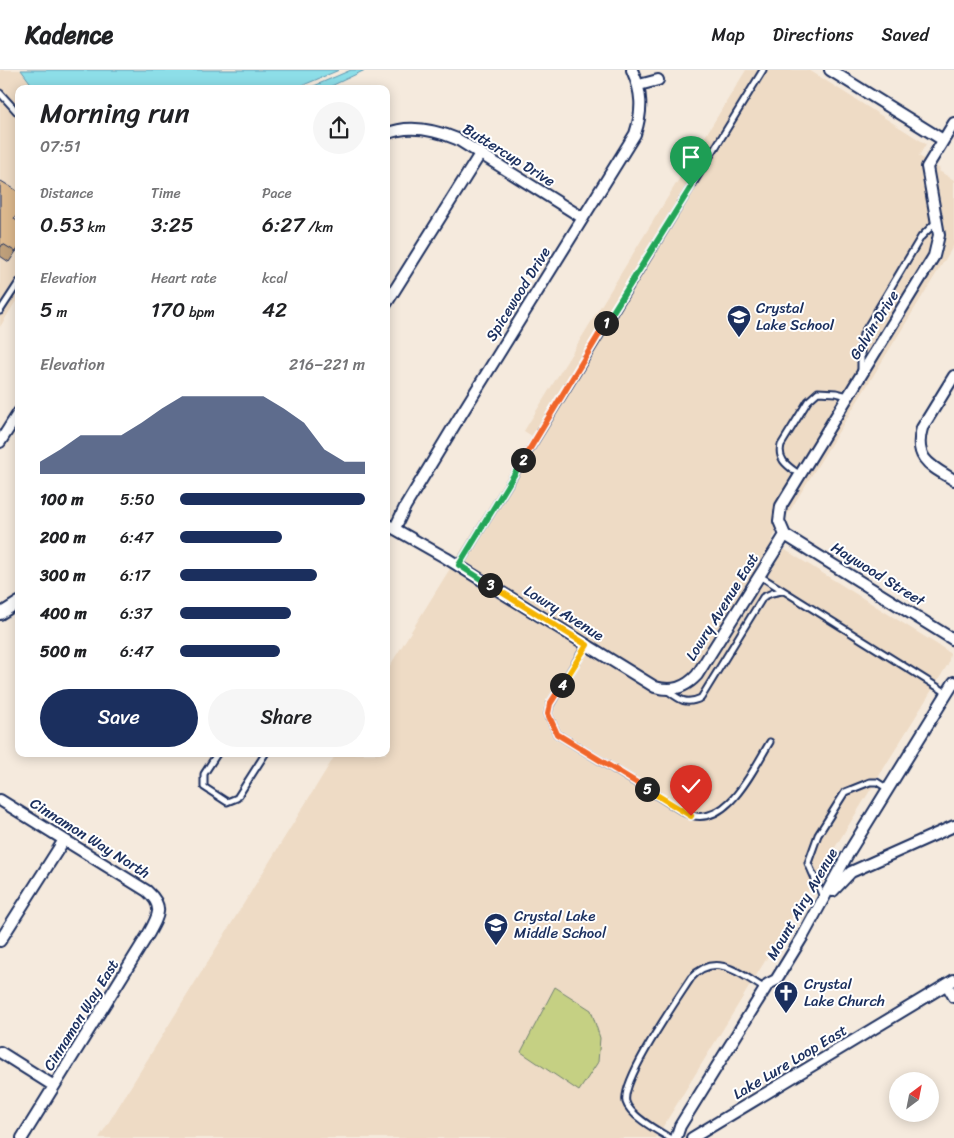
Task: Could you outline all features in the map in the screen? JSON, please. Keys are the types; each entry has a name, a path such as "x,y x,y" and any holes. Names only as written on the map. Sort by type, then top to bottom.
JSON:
{"street":[{"name":"Spicewood Drive","path":"391,526 410,499 635,134 641,105 639,85 632,70"},
{"path":"830,70 944,140"},
{"path":"639,85 658,80"},
{"name":"Galvin Drive","path":"785,535 779,521 781,506 934,256 939,235 927,167 954,123"},
{"name":"Buttercup Drive","path":"390,133 406,129 423,129 443,133 582,218"},
{"path":"390,298 480,154"},
{"path":"954,376 922,428 920,436 923,457 930,465 954,480"},
{"path":"0,442 15,418"},
{"name":"Lowry Avenue","path":"391,526 459,565 655,687 665,690"},
{"name":"Lowry Avenue East","path":"665,690 689,683 697,675 785,535"},
{"name":"Haywood Street","path":"785,535 954,640"},
{"path":"0,614 15,605"},
{"name":"Mount Airy Avenue","path":"676,1138 680,1126 768,984 776,980 824,900 849,852 954,682"},
{"name":"Cinnamon Way North","path":"0,800 147,891 159,906"},
{"path":"824,900 852,872 954,826"},
{"path":"0,941 64,840"},
{"name":"Cinnamon Way East","path":"22,1138 149,933 158,917 159,906"},
{"path":"950,982 954,997"},
{"name":"Lake Lure Loop East","path":"692,1138 950,982"},
{"path":"0,1052 54,1086"}],"lane":[{"path":"459,565 763,70"},
{"path":"0,93 15,110"},
{"path":"861,375 863,334 921,237 937,222"},
{"path":"0,311 15,288"},
{"path":"800,475 787,466 780,458 781,444 808,401 818,392 848,396"},
{"path":"759,576 947,693"},
{"path":"665,690 682,701 692,702 701,698 763,597 772,592 783,591"},
{"path":"587,645 550,704 548,714 557,734 685,813 691,816 711,816 724,808 740,790 770,742"},
{"path":"214,757 204,774 204,786 227,802 237,798 263,757"},
{"path":"824,900 808,863 818,835 846,792 870,782 877,782 888,789"},
{"path":"670,1138 636,1115 626,1103 626,1091 634,1070 691,978 697,970 709,966 722,965 738,972 765,989"}],"shaded area":[{"path":"0,70 21,70 32,85 15,85 15,303 0,327"},
{"name":"Crystal Lake Middle School","path":"746,70 809,70 926,144 919,156 954,180 954,245 771,541 946,650 950,654 948,664 656,1138 99,1138 334,757 390,757 390,666 532,436 524,431"}],"green space":[{"path":"555,987 591,1010 600,1038 598,1062 579,1091 521,1052"}],"water":[{"path":"21,70 339,70 303,85 32,85"},
{"path":"351,70 365,70 333,85 316,85"}],"building":[{"path":"1,181 15,190 15,251 3,244 0,248"}],"place":[{"name":"Crystal Lake School","path":"739,338"},
{"name":"Crystal Lake Middle School","path":"496,946"},
{"name":"Crystal Lake Church","path":"786,1014"}],"route":[{"path":"691,187 459,565 587,645 550,704 548,714 557,734 691,816"}]}
